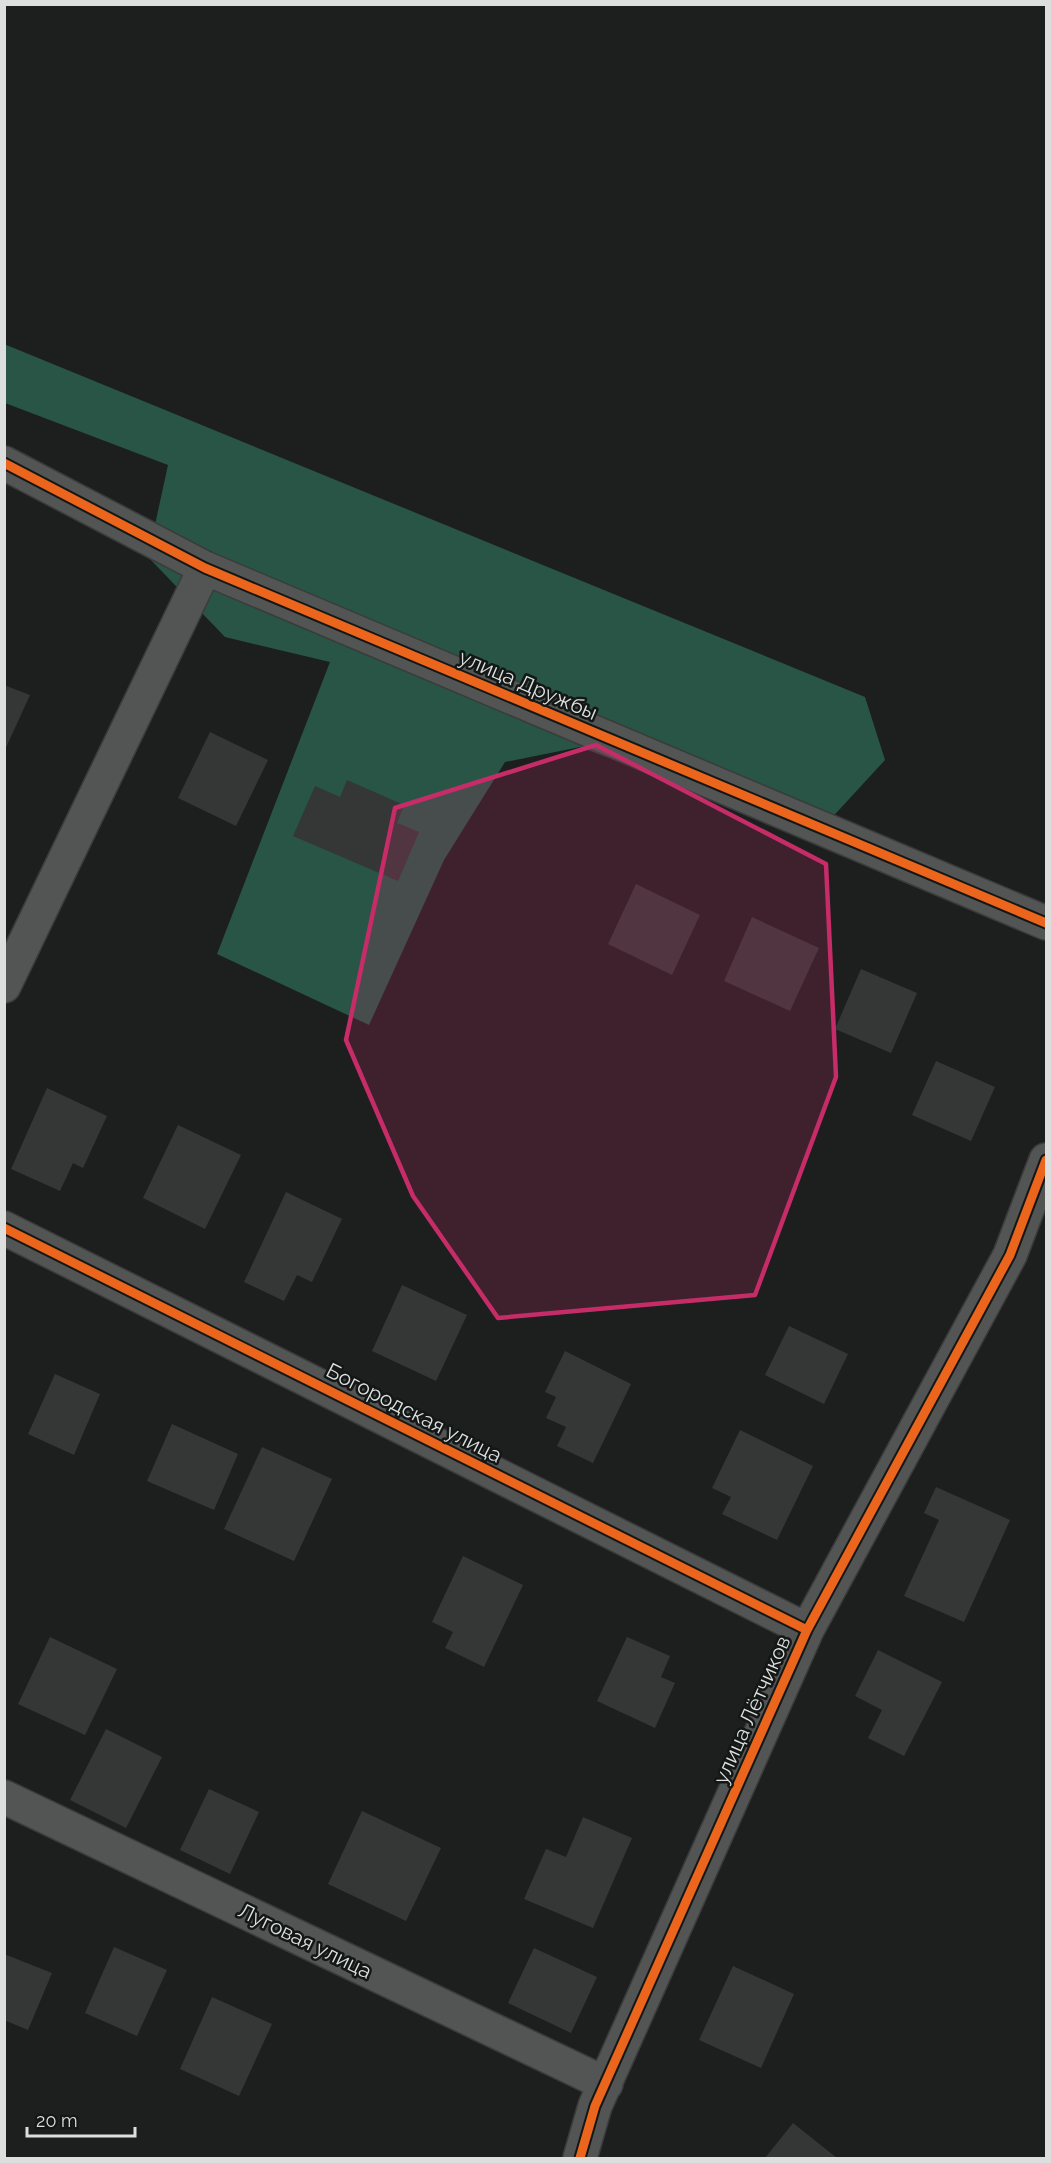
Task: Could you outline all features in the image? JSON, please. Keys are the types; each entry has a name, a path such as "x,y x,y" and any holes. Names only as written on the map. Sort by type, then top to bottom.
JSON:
{"street":[{"name":"улица Дружбы","path":"4,463 205,568 1047,923"},
{"path":"4,986 205,568"},
{"name":"улица Лётчиков","path":"580,2158 595,2106 807,1630 1010,1254 1047,1160"},
{"name":"Богородская улица","path":"4,1228 807,1630"},
{"name":"Луговая улица","path":"4,1797 606,2084"}],"highlighted area":[{"path":"596,745 826,864 836,1077 755,1295 498,1318 413,1196 346,1040 395,808"}],"green space":[{"path":"4,344 865,697 885,760 815,836 580,747 505,762 444,860 369,1025 217,954 330,662 225,637 148,557 168,465 5,403"}],"building":[{"path":"4,685 30,695 4,752"},
{"path":"210,732 268,760 236,826 178,798"},
{"path":"347,780 404,805 397,823 419,832 398,881 293,836 315,786 340,797"},
{"path":"636,884 700,915 672,975 608,944"},
{"path":"752,917 819,948 790,1011 724,981"},
{"path":"861,969 917,993 891,1053 835,1029"},
{"path":"936,1061 995,1087 971,1141 912,1115"},
{"path":"47,1088 107,1116 83,1168 73,1163 60,1191 11,1169"},
{"path":"178,1125 241,1155 205,1229 143,1198"},
{"path":"286,1192 342,1219 312,1282 297,1275 284,1301 244,1282"},
{"path":"402,1285 467,1315 436,1381 372,1351"},
{"path":"789,1326 848,1354 824,1404 765,1375"},
{"path":"565,1351 631,1384 593,1463 557,1446 566,1427 546,1418 556,1397 545,1392"},
{"path":"55,1374 100,1394 74,1455 28,1434"},
{"path":"172,1424 238,1454 214,1510 147,1481"},
{"path":"740,1430 813,1466 777,1540 722,1514 731,1497 712,1488"},
{"path":"262,1447 332,1479 294,1561 224,1529"},
{"path":"936,1487 1010,1520 964,1622 904,1596 939,1520 924,1513"},
{"path":"463,1556 523,1585 484,1667 445,1648 453,1632 432,1622"},
{"path":"50,1637 117,1669 85,1735 18,1704"},
{"path":"627,1637 670,1656 661,1677 675,1683 655,1728 597,1701"},
{"path":"878,1650 942,1682 904,1756 868,1738 882,1710 855,1696"},
{"path":"106,1729 162,1757 126,1828 70,1800"},
{"path":"209,1789 259,1812 230,1874 180,1850"},
{"path":"362,1811 441,1848 406,1921 328,1884"},
{"path":"583,1817 632,1838 593,1928 524,1899 546,1849 566,1857"},
{"path":"114,1947 167,1970 137,2036 85,2013"},
{"path":"534,1948 597,1977 571,2033 508,2003"},
{"path":"4,1954 52,1973 28,2030 4,2020"},
{"path":"733,1966 794,1994 761,2068 699,2040"},
{"path":"212,1997 272,2024 239,2096 180,2069"},
{"path":"793,2123 837,2158 765,2158"}],"cycle path":[{"path":"4,463 205,568 1046,923"},
{"path":"580,2158 595,2106 807,1630 1010,1255 1046,1160"},
{"path":"4,1228 807,1630"}]}
